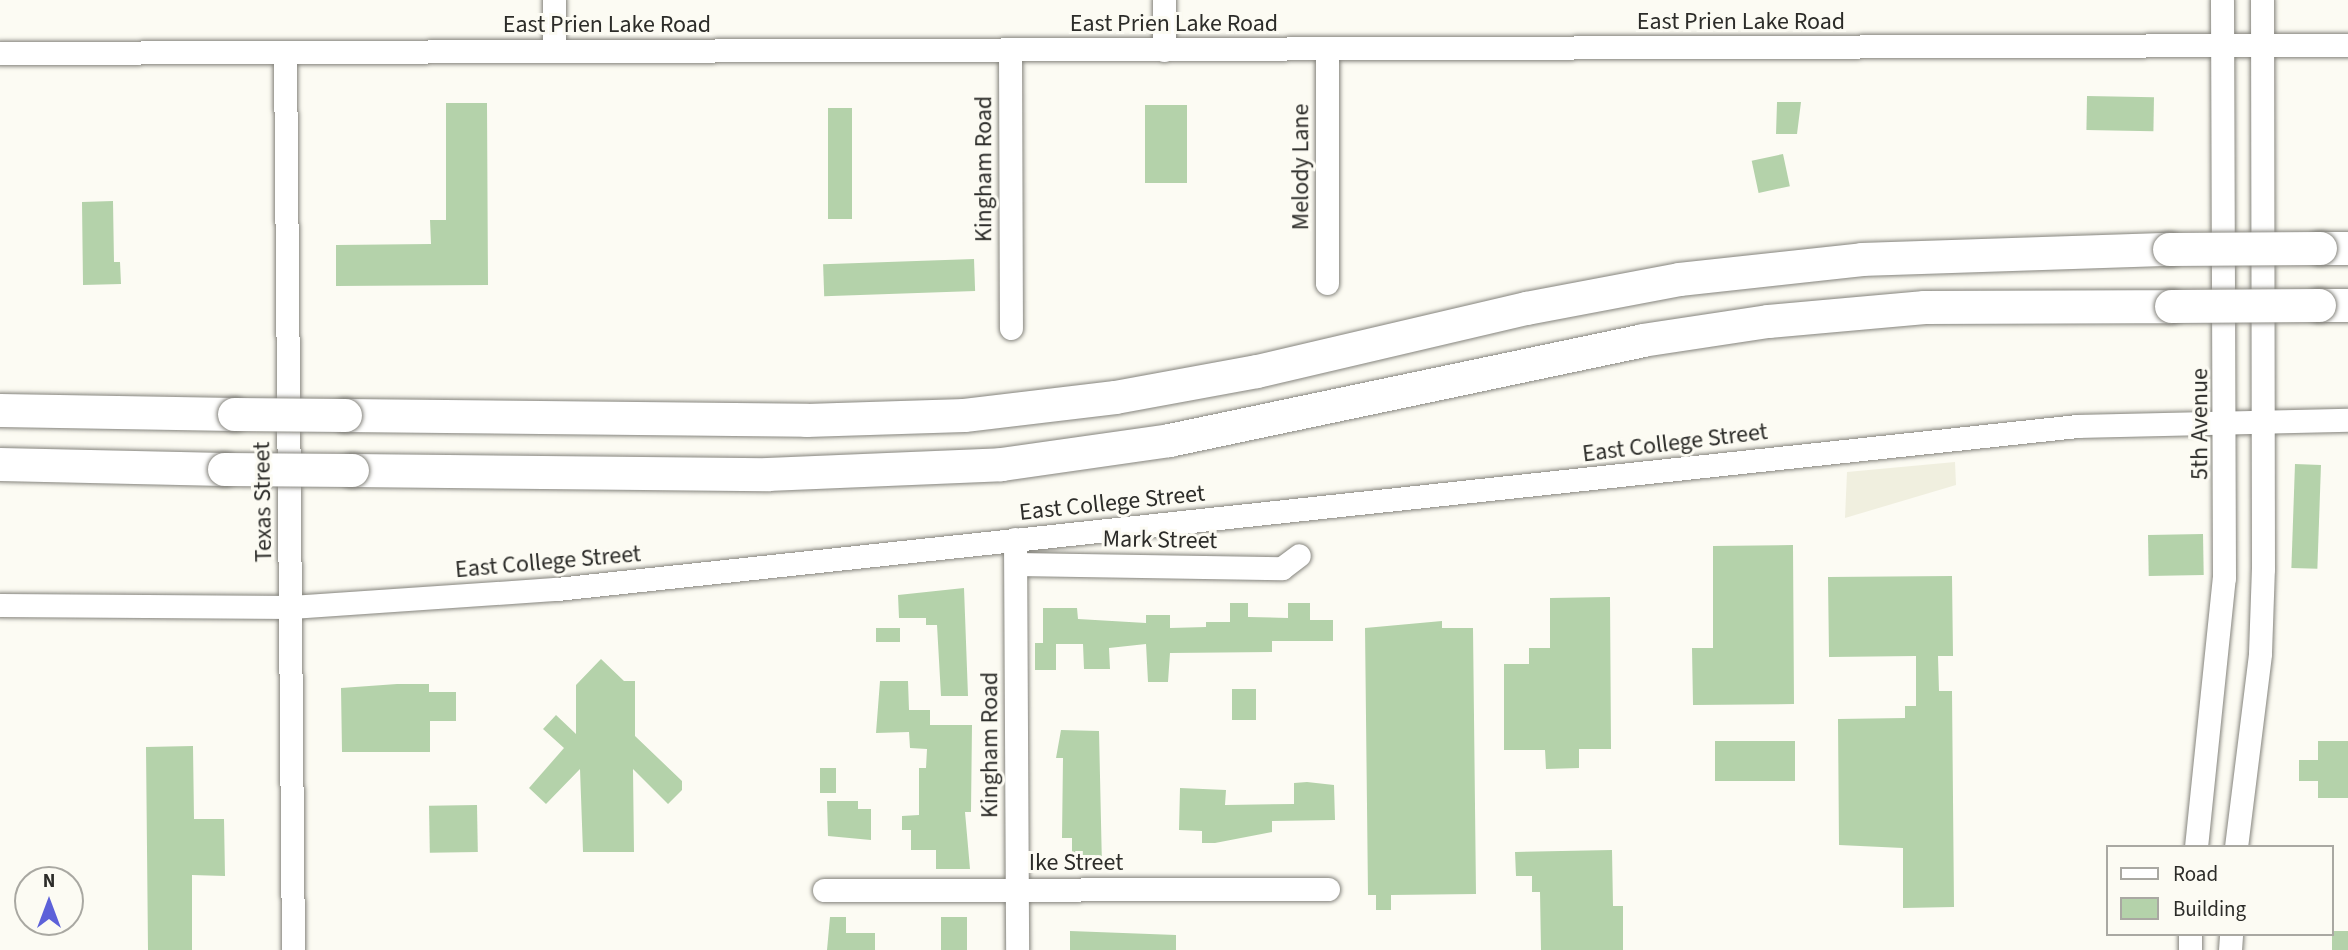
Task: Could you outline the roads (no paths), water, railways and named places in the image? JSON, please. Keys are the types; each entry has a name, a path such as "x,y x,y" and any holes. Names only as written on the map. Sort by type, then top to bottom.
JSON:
{"highway":[{"path":"0,410 806,420 964,415 1245,373 1526,308 1705,276 1861,259 2169,249 2334,248"},
{"path":"0,464 767,474 1001,464 1169,440 1642,340 1768,321 1924,307 2334,305"}],"street":[{"path":"554,0 554,51"},
{"path":"1164,0 1164,50"},
{"name":"5th Avenue","path":"2196,845 2224,579 2227,420 2222,0"},
{"path":"2235,845 2260,653 2262,0"},
{"name":"East Prien Lake Road","path":"0,53 2348,45"},
{"name":"Melody Lane","path":"1327,50 1327,283"},
{"name":"Kingham Road","path":"1010,51 1011,328"},
{"name":"Texas Street","path":"285,54 293,950"},
{"name":"East College Street","path":"0,605 291,607 557,589 2077,426 2227,420 2348,419"},
{"name":"Kingham Road","path":"1015,539 1017,950"},
{"name":"Mark Street","path":"1016,564 1282,568 1299,555"},
{"path":"2199,810 2237,818"},
{"name":"Ike Street","path":"824,890 1328,889"}]}
